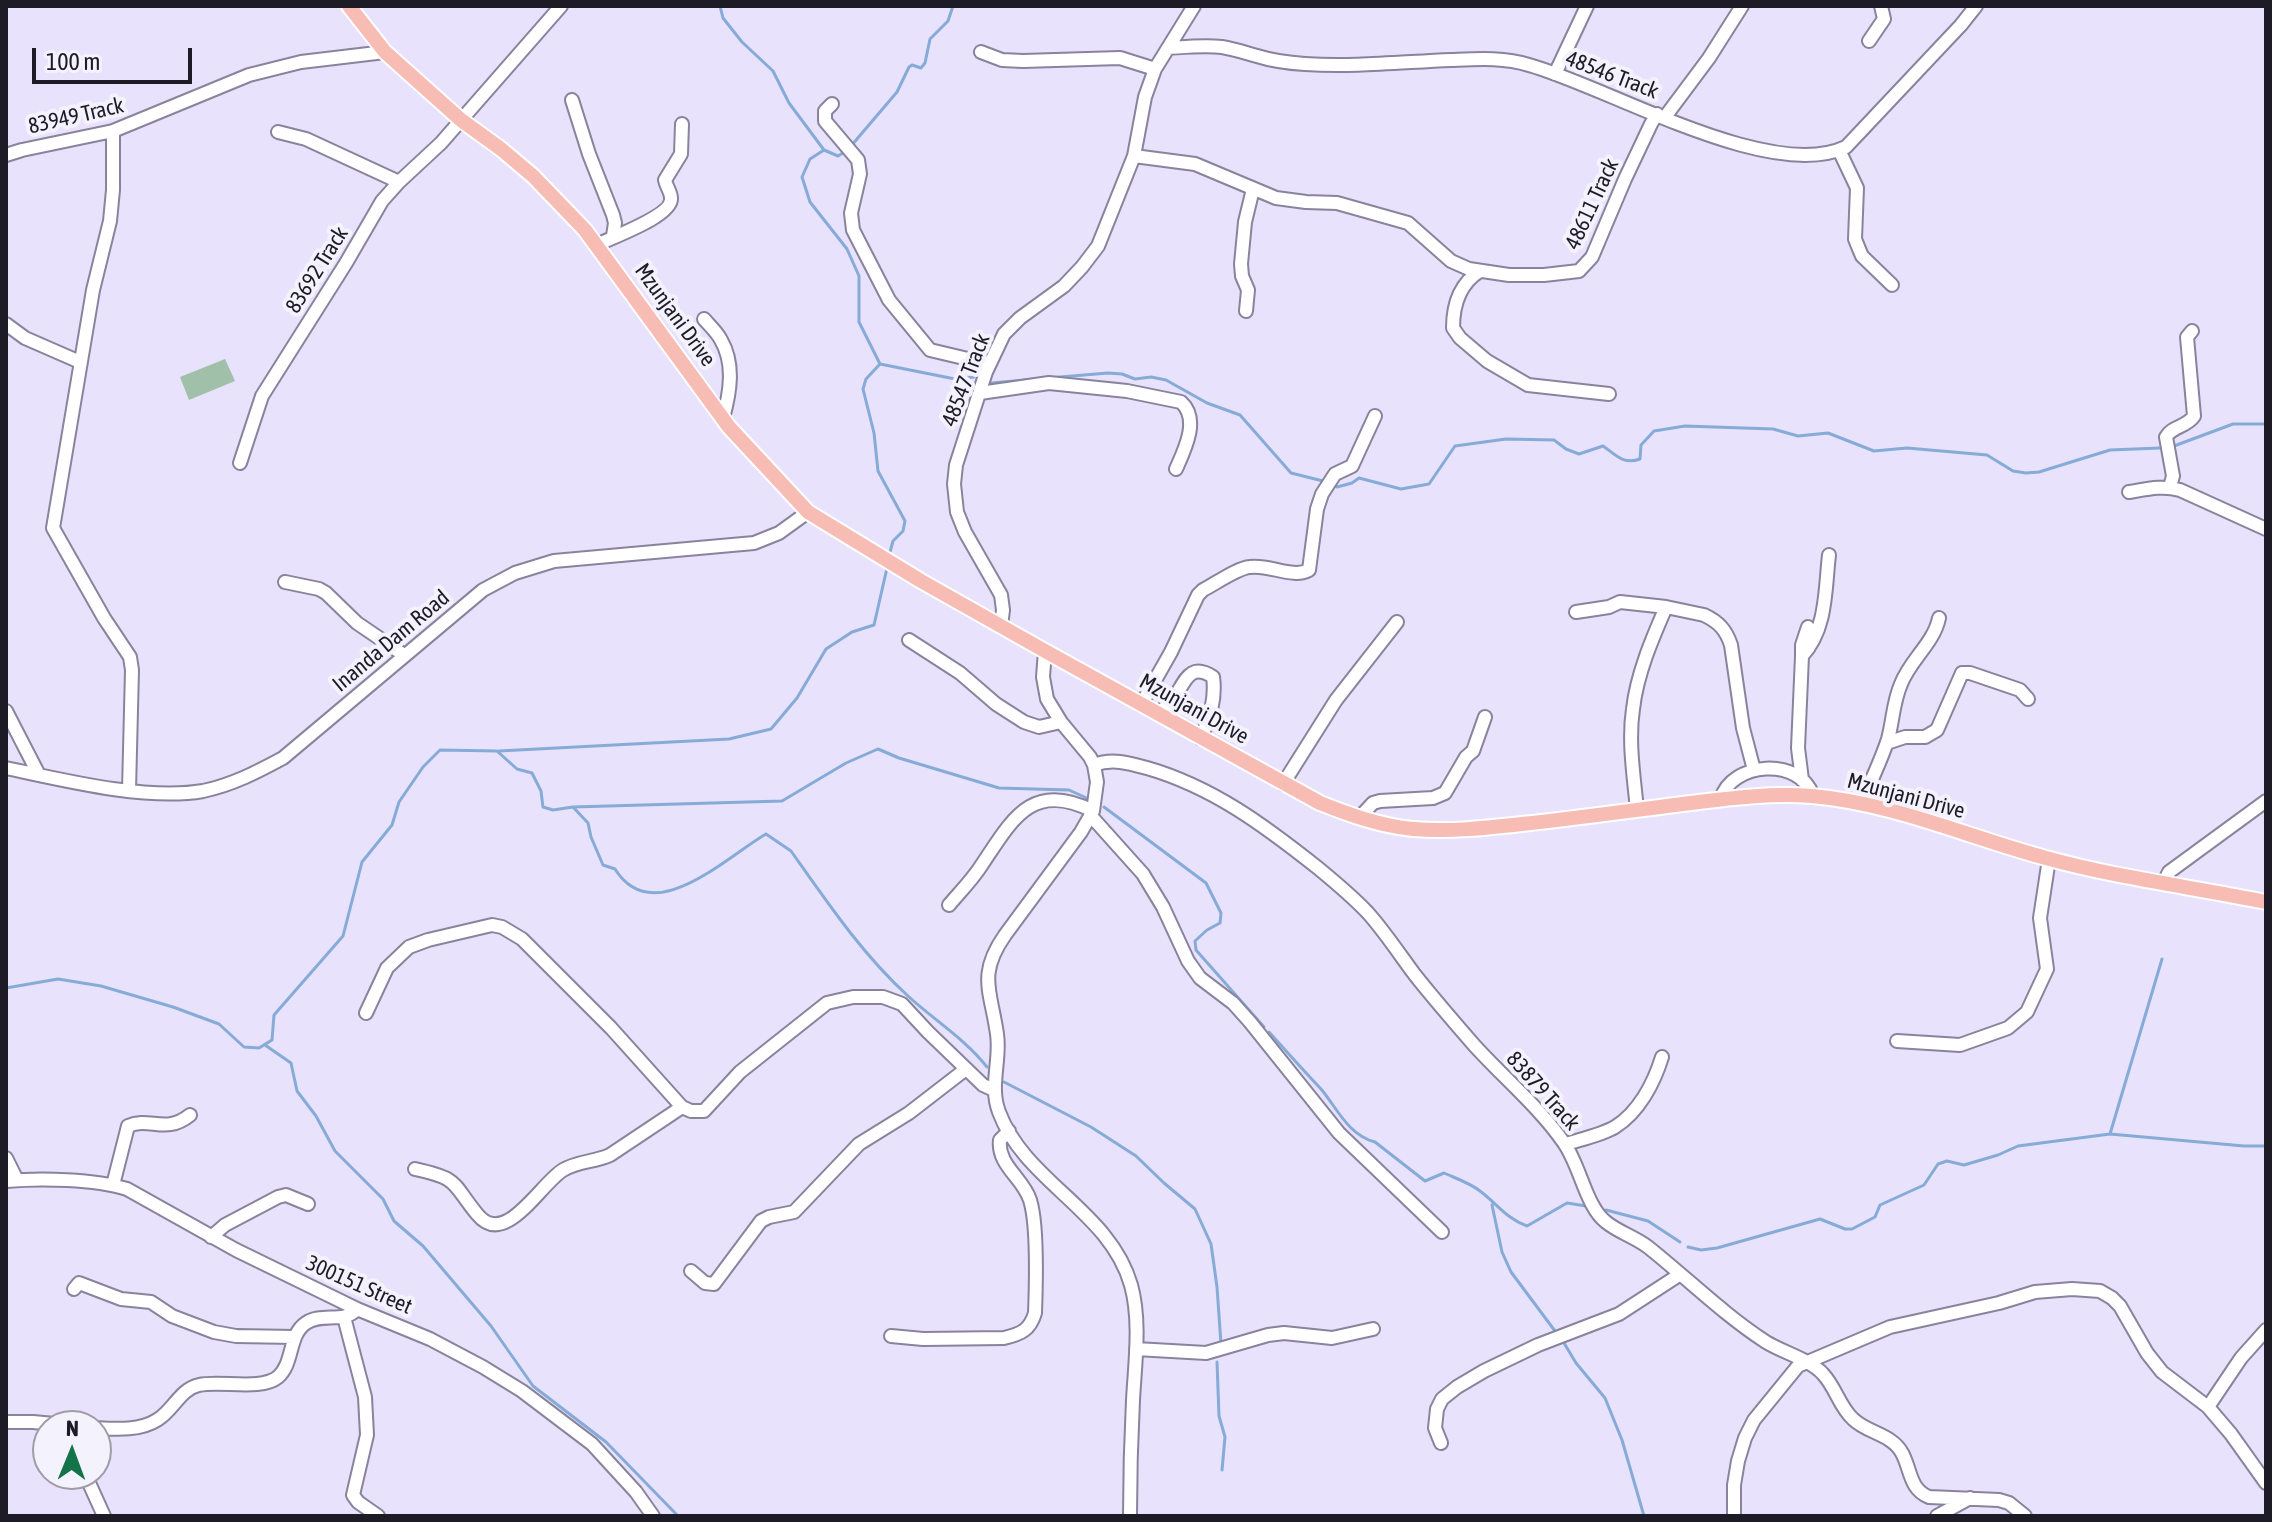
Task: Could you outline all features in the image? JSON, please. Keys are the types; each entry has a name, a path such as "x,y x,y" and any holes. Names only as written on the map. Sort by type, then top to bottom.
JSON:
{"main road":[{"name":"Mzunjani Drive","path":"349,6 385,52 558,200 597,245 723,418 808,512 921,581 1320,803 1359,818 1412,829 1453,830 1721,799 1765,795 1813,796 1878,806 2049,859 2266,902"}],"street":[{"name":"83692 Track","path":"240,463 262,396 382,201 429,156 561,6"},
{"name":"48547 Track","path":"1001,626 1001,595 965,532 955,501 956,465 989,364 1004,334 1020,318 1064,286 1098,246 1134,156 1143,108 1155,69 1194,6"},
{"path":"1555,74 1587,6"},
{"path":"1661,116 1709,58 1742,6"},
{"path":"1869,41 1884,19 1881,6"},
{"path":"1892,285 1862,256 1855,239 1857,188 1839,150 1861,132 1976,6"},
{"name":"48546 Track","path":"1168,48 1221,47 1306,64 1350,65 1483,58 1505,60 1555,74 1709,136 1802,156 1839,150"},
{"name":"83949 Track","path":"6,155 113,131 249,75 301,62 385,52"},
{"path":"981,52 1002,60 1023,61 1120,58 1155,69"},
{"path":"572,100 613,215 613,236"},
{"path":"832,104 825,111 825,121 855,156 861,169 852,204 853,230 889,300 930,350 989,364"},
{"name":"48611 Track","path":"1134,156 1195,164 1290,201 1337,203 1408,223 1457,265 1480,271 1535,276 1579,271 1585,266 1592,257 1651,124 1661,116"},
{"path":"597,245 658,216 669,206 671,196 665,180 681,154 682,124"},
{"path":"113,131 110,221 93,290 53,528 130,657 129,790"},
{"path":"278,132 306,139 399,182"},
{"path":"1246,311 1248,290 1241,264 1245,222 1253,189"},
{"path":"1480,271 1462,288 1456,302 1453,328 1460,338 1487,361 1532,386 1609,394"},
{"path":"704,319 722,341 730,365 729,397 723,418"},
{"path":"6,324 25,338 80,362"},
{"path":"2170,487 2173,476 2166,437 2194,416 2187,337 2192,331"},
{"path":"980,393 1049,383 1127,391 1181,402 1191,420 1176,469"},
{"path":"1141,705 1203,590 1247,567 1301,574 1309,570 1322,494 1335,474 1352,466 1375,416"},
{"path":"2129,492 2170,487 2266,529"},
{"name":"Inanda Dam Road","path":"6,768 159,793 202,791 246,778 283,758 483,590 515,573 554,561 754,543 779,533 808,512"},
{"path":"1802,656 1813,645 1820,629 1829,555"},
{"path":"285,582 326,593 343,612 404,655"},
{"path":"1576,612 1597,610 1620,602 1666,607 1714,620 1728,635 1743,728 1754,770"},
{"path":"1637,810 1632,709 1650,643 1666,607"},
{"path":"1861,804 1887,743 1894,700 1901,683 1934,634 1939,618"},
{"path":"1283,784 1336,700 1397,622"},
{"path":"1802,780 1798,748 1802,645 1808,627"},
{"path":"909,640 960,673 996,704 1024,722 1039,727 1061,722"},
{"path":"1045,651 1044,691 1061,722 1090,757 1097,782 1092,814 1081,832 996,947 987,985 999,1047 994,1090 999,1113 1017,1145 1106,1237 1119,1256 1132,1287 1136,1349 1130,1516"},
{"path":"1158,714 1188,675 1195,672 1209,674 1213,677 1214,689 1209,720 1200,738"},
{"path":"1887,743 1905,737 1925,737 1937,730 1962,673 2020,690 2028,699"},
{"path":"6,711 39,775"},
{"path":"1359,818 1373,803 1433,798 1445,793 1466,757 1473,751 1485,717"},
{"name":"83879 Track","path":"1094,765 1103,761 1130,764 1188,782 1263,825 1301,853 1368,913 1420,982 1566,1144 1593,1206 1607,1223 1647,1247 1755,1335 1824,1374 1854,1421 1883,1435 1902,1452 1914,1485 1923,1495 1970,1498"},
{"path":"1721,799 1723,790 1754,770 1775,768 1788,771 1802,780 1813,796"},
{"path":"949,905 999,838 1029,807 1047,800 1061,799 1077,804 1092,814 1143,874 1200,978 1233,1003 1339,1133 1442,1232"},
{"path":"2164,882 2172,869 2266,801"},
{"path":"1897,1041 1960,1045 2008,1028 2027,1012 2047,969 2040,918 2049,859"},
{"path":"366,1013 387,968 409,947 492,925 502,927 522,939 611,1028 682,1107 691,1111 704,1111 755,1059 827,1003 842,998 883,997 895,1000 911,1012 983,1085 994,1090"},
{"path":"1566,1144 1615,1127 1624,1119 1646,1094 1662,1057"},
{"path":"691,1271 705,1283 714,1284 761,1221 794,1212 859,1144 909,1113 966,1069"},
{"path":"415,1169 453,1181 485,1222 503,1224 512,1219 553,1177 575,1164 601,1160 682,1107"},
{"path":"113,1185 128,1126 134,1123 171,1125 190,1115"},
{"path":"891,1336 923,1339 1004,1338 1029,1328 1035,1313 1032,1214 1028,1195 1001,1157 1000,1140 1009,1131"},
{"path":"6,1158 11,1180"},
{"name":"300151 Street","path":"11,1180 113,1185 145,1197 211,1237 357,1309 430,1339 522,1391 592,1444 636,1492 653,1516"},
{"path":"211,1237 225,1225 278,1197 286,1195 308,1204"},
{"path":"1441,1443 1435,1428 1437,1409 1442,1399 1457,1387 1538,1345 1619,1314 1679,1275"},
{"path":"74,1289 79,1283 121,1299 151,1302 172,1316 214,1332 236,1336 295,1337"},
{"path":"1734,1516 1734,1485 1745,1438 1754,1420 1798,1366 1890,1327 2035,1292 2091,1290 2106,1293 2120,1306 2147,1353 2162,1372 2208,1407 2266,1483"},
{"path":"112,1428 150,1424 158,1420 183,1393 196,1385 267,1383 282,1373 295,1337 304,1324 331,1316 344,1317 357,1309"},
{"path":"344,1317 365,1397 367,1435 353,1495 378,1516"},
{"path":"1136,1349 1206,1353 1268,1335 1284,1333 1332,1338 1373,1329"},
{"path":"2208,1407 2241,1358 2266,1330"},
{"path":"6,1422 32,1424"},
{"path":"92,1490 104,1516"},
{"path":"1937,1516 1970,1498 2009,1503 2025,1516"}],"green space":[{"path":"225,359 235,381 189,400 180,377"}],"waterway":[{"path":"720,6 723,18 742,42 773,71 789,103 824,150 838,156 846,151"},
{"path":"851,146 897,92 909,67 921,68 925,63 930,39 948,21 953,6"},
{"path":"824,150 810,159 802,177 810,202 847,249 859,276 859,322 880,364 866,379 863,389 874,433 878,471 905,521 903,531 893,541 889,556"},
{"path":"880,364 955,379 974,377"},
{"path":"1048,378 1108,373 1135,379 1151,377 1166,380 1207,403 1240,415 1291,473 1323,481"},
{"path":"991,383 1037,379"},
{"path":"2174,446 2233,424 2266,424"},
{"path":"1334,484 1337,487 1359,478 1401,489 1429,484 1455,446 1506,439 1554,440 1579,454 1603,446 1620,458 1634,461 1640,459 1641,445 1654,431 1685,426 1773,429 1798,436 1828,433 1874,451 1907,448 1987,455 2013,471 2026,473 2039,472 2110,450 2160,448"},
{"path":"499,751 729,739 771,729 797,698 826,649 852,632 874,625 887,568"},
{"path":"573,807 782,801 846,763 878,749 999,788 1069,790 1091,800"},
{"path":"6,988 58,979 101,986 219,1024 244,1047 259,1048 272,1040 274,1015 343,936 362,862 392,825 399,802 423,767 440,750 497,751 517,769 532,773 541,791 543,807 553,810 573,807 588,823 603,865 615,869 631,886 649,892 669,891 690,883 766,834 791,851 846,927 891,980 969,1047 987,1067"},
{"path":"1104,807 1206,883 1221,913 1220,923 1195,941 1196,950 1264,1027"},
{"path":"2110,1134 2162,959"},
{"path":"1269,1032 1321,1089 1350,1127 1375,1142 1425,1181 1444,1173 1480,1191 1513,1219 1527,1226 1567,1203 1586,1206"},
{"path":"265,1045 291,1063 297,1091 316,1116 335,1151 383,1199 394,1221 423,1246 491,1326 533,1386 606,1442 678,1516"},
{"path":"1004,1082 1091,1127 1136,1156 1195,1209 1211,1244 1221,1344"},
{"path":"1688,1247 1701,1250 1717,1248 1820,1219 1852,1229 1875,1217 1880,1205 1924,1185 1938,1164 1947,1161 1964,1165 2018,1146 2110,1134 2266,1146"},
{"path":"1492,1205 1502,1252 1511,1272 1555,1331"},
{"path":"1606,1210 1648,1221 1680,1242"},
{"path":"1564,1343 1605,1398 1622,1440 1644,1516"},
{"path":"1217,1362 1219,1416 1225,1437 1222,1470"}]}
